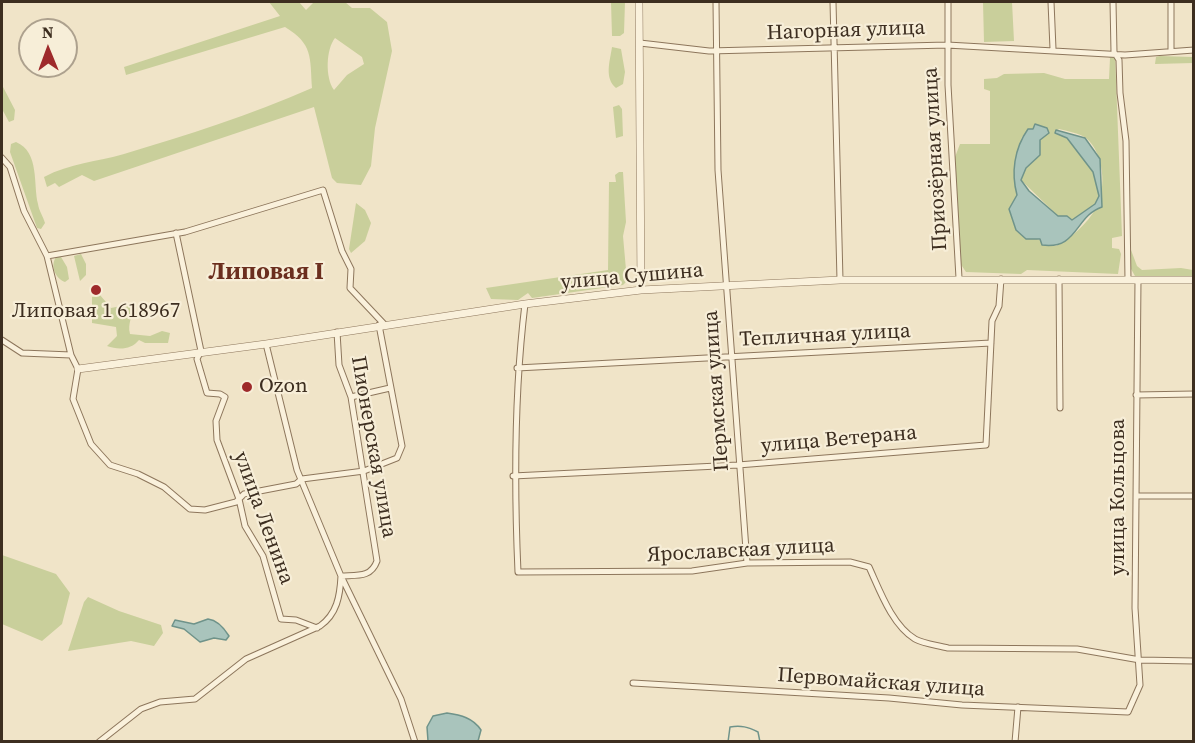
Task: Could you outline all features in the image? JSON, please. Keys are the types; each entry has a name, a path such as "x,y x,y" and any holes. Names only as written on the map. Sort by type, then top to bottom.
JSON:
{"street":[{"path":"639,2 641,290"},
{"name":"Пермская улица","path":"716,2 718,170 747,563"},
{"path":"833,2 836,196 840,280"},
{"name":"Приозёрная улица","path":"948,2 947,45 959,278"},
{"path":"1051,2 1053,49"},
{"path":"1113,2 1114,52 1119,60 1120,93 1126,141 1128,280"},
{"path":"1171,2 1171,50"},
{"name":"Нагорная улица","path":"640,44 716,51 947,45 1114,52 1125,55 1194,50"},
{"path":"2,158 10,167 24,211 32,222 37,240 47,256 71,355 78,369 73,399 91,444 110,465 138,474 164,488 190,509 205,510 238,499 244,494 296,484 302,479 364,471 397,458 402,446 390,388 382,325 350,288 351,269 342,251 323,190 176,233 47,256"},
{"name":"улица Ленина","path":"176,233 201,351 197,359 207,393 220,393 225,397 216,422 217,440 245,526 263,556 281,619 296,620 317,628"},
{"name":"улица Сушина","path":"78,369 266,344 525,304 641,290 840,280 959,278 1194,280"},
{"path":"991,343 992,321 999,306 1001,279"},
{"path":"1059,279 1060,408"},
{"name":"улица Кольцова","path":"1128,712 1140,685 1140,660 1134,608 1138,496 1136,395 1138,280"},
{"path":"513,476 517,368 525,304"},
{"name":"Пионерская улица","path":"337,332 339,365 351,397 377,561 374,570 365,575 341,576"},
{"path":"2,340 22,353 71,355"},
{"name":"Тепличная улица","path":"517,368 991,343"},
{"name":"улица Ветерана","path":"513,476 738,465 986,445 991,343"},
{"path":"266,344 297,470 341,576 401,699 415,741"},
{"path":"351,397 390,388"},
{"path":"1136,395 1194,394"},
{"name":"Ярославская улица","path":"513,476 518,572 692,572 747,563 850,562 869,567 895,618 915,639 948,648 1077,649 1140,660"},
{"path":"1138,496 1194,495"},
{"path":"99,741 141,709 160,702 195,699 246,659 317,628 330,619 336,607 341,576"},
{"path":"1140,660 1194,661"},
{"name":"Первомайская улица","path":"633,683 1128,712"},
{"path":"1015,741 1018,707"}],"green space":[{"path":"269,2 299,2 306,10 314,2 345,2 352,8 370,8 387,22 392,51 375,128 371,166 361,185 337,183 332,178 314,107 94,181 82,175 59,187 55,183 47,187 44,177 54,172 195,132 312,88 308,52 301,39 285,27 126,75 124,67 280,16","holes":["335,38 362,57 364,64 347,75 334,90 329,78 328,64 330,49"]},
{"path":"611,2 625,2 624,33 620,36 612,36"},
{"path":"983,2 1012,2 1014,41 984,42"},
{"path":"612,47 621,49 625,72 623,84 616,88 609,74"},
{"path":"1115,54 1122,236 1112,238 1112,248 1119,249 1121,254 1118,274 1027,270 1021,274 966,272 960,263 955,157 960,144 990,144 990,91 984,89 984,79 997,78 1004,74 1044,73 1065,79 1109,79 1110,58 1107,55","holes":["1033,129 1040,140 1040,155 1026,168 1021,180 1058,216 1067,216 1072,220 1095,204 1099,196 1093,172 1067,138 1055,133 1059,129 1086,138 1097,152 1102,171 1102,191 1093,214 1079,230 1056,246 1034,238 1026,239 1016,230 1009,209 1017,195 1015,161 1022,137 1028,130"]},
{"path":"1156,57 1193,57 1193,63 1155,64"},
{"path":"2,85 15,110 14,120 9,122 2,109"},
{"path":"619,105 622,109 623,136 616,138 613,107"},
{"path":"16,142 24,147 32,161 39,207 45,223 41,229 37,228 10,152 11,144"},
{"path":"623,172 626,222 623,236 627,281 623,285 532,298 528,293 518,300 491,299 486,288 608,270 609,182 616,182 615,175"},
{"path":"356,203 365,210 371,223 365,241 351,253 349,249"},
{"path":"1131,250 1137,266 1142,270 1181,268 1193,270 1193,276 1135,276 1131,269"},
{"path":"81,254 86,264 86,275 80,281 74,256"},
{"path":"56,257 61,257 67,267 69,279 65,282 54,271 53,264"},
{"path":"100,295 111,308 131,304 130,334 150,336 162,331 170,333 168,343 145,343 139,340 132,346 124,348 107,346 117,336 116,327 92,323 92,297"},
{"path":"2,555 56,574 70,593 62,624 42,641 2,624"},
{"path":"88,597 119,611 161,625 163,633 154,646 131,641 68,651 84,602"}],"water":[{"path":"1035,124 1047,128 1049,133 1040,140 1040,155 1026,168 1021,180 1029,191 1058,216 1067,216 1072,220 1095,204 1099,196 1093,172 1067,138 1055,133 1056,130 1085,138 1100,159 1102,207 1086,217 1070,238 1054,245 1042,245 1040,239 1026,239 1016,230 1009,209 1017,195 1014,170 1017,153 1023,137 1028,129 1033,129"},
{"path":"208,619 223,627 229,636 226,640 214,638 200,642 184,629 172,626 175,620 194,624"},
{"path":"447,713 462,716 474,723 481,730 478,741 428,741 427,727 433,716"}],"waterway":[{"path":"728,742 730,727 738,726 758,732 760,742"}],"place":[{"name":"Липовая 1 618967","path":"96,290"},
{"name":"Ozon","path":"247,387"}],"district":[{"name":"Липовая I","path":"266,273"}]}
